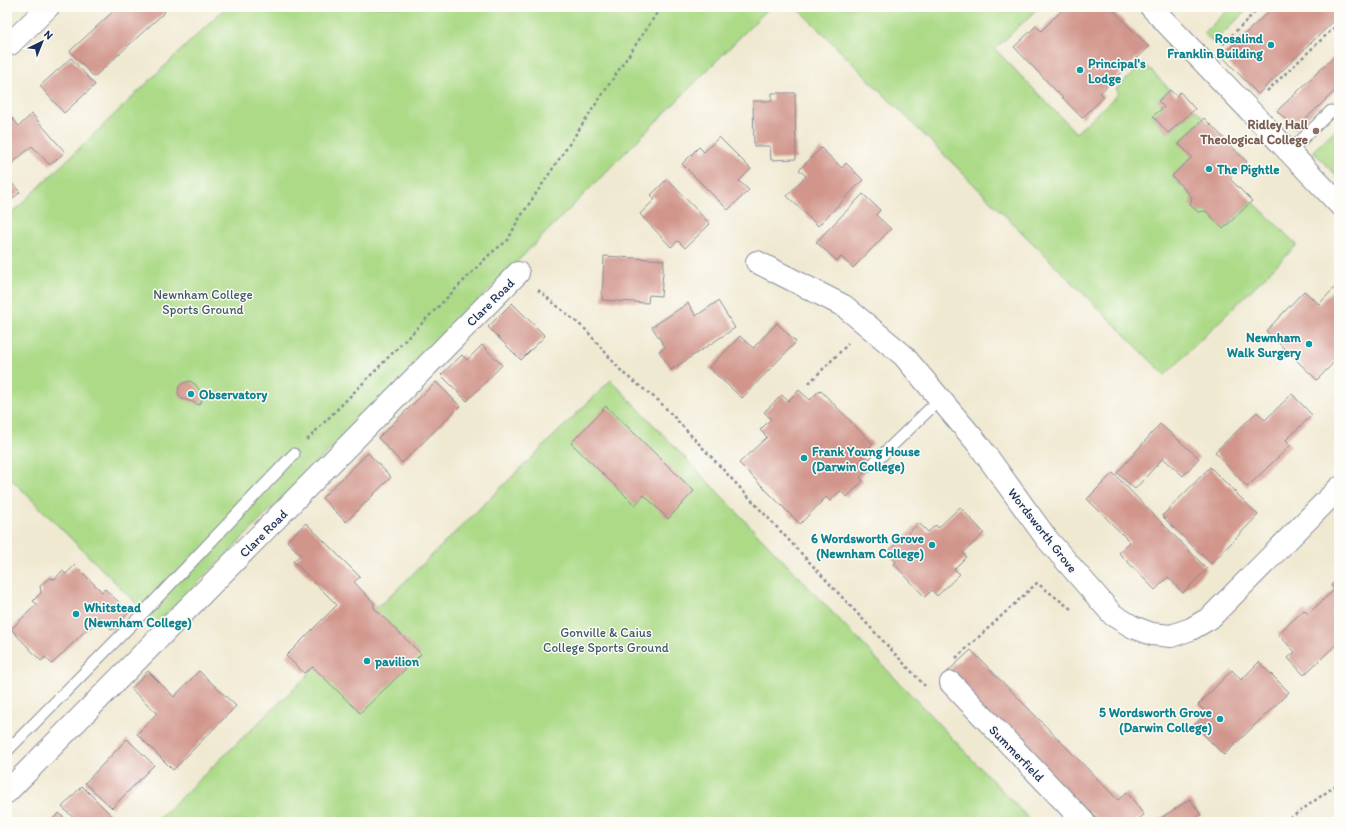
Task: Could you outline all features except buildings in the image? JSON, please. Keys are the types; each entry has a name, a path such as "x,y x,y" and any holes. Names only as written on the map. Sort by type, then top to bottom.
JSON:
{"street":[{"path":"10,44 48,7"},
{"path":"1151,7 1339,204"},
{"name":"Wordsworth Grove","path":"757,262 844,306 903,355 978,444 1047,539 1113,615 1133,627 1152,634 1171,636 1191,629 1210,618 1339,488"},
{"name":"Clare Road","path":"7,792 518,273"},
{"name":"Summerfield","path":"950,683 1084,822"}],"lane":[{"path":"1289,152 1331,111"},
{"path":"874,464 940,399"},
{"path":"7,751 145,611 294,454"}],"path":[{"path":"294,454 491,253 508,240 517,222 661,7"},
{"path":"1221,46 1260,7"},
{"path":"1248,109 1339,23"},
{"path":"518,273 586,330 623,374 659,401 926,688"},
{"path":"809,383 866,325"},
{"path":"950,683 942,671 1037,583 1074,611"},
{"path":"1285,822 1339,783"}],"green space":[{"name":"Newnham College Sports Ground","path":"226,7 770,7 205,576 156,623 7,475 7,218"},
{"path":"796,7 1039,7 995,49 1076,133 1119,93 1116,89 1144,63 1170,90 1158,100 1164,107 1153,116 1168,133 1195,109 1204,118 1179,143 1192,157 1172,176 1192,197 1191,205 1198,212 1206,211 1223,229 1252,201 1297,245 1165,375"},
{"path":"1231,7 1250,7 1213,43 1204,33"},
{"path":"1339,126 1339,179 1313,151"},
{"name":"Gonville & Caius College Sports Ground","path":"611,380 1032,822 155,822 307,676 313,667 374,608 385,601"}],"place":[{"name":"Rosalind Franklin Building","path":"1271,45"},
{"name":"Principal's Lodge","path":"1080,70"},
{"name":"Ridley Hall Theological College","path":"1316,131"},
{"name":"The Pightle","path":"1209,169"},
{"name":"Newnham Walk Surgery","path":"1309,344"},
{"name":"Observatory","path":"191,394"},
{"name":"Frank Young House (Darwin College)","path":"804,458"},
{"name":"6 Wordsworth Grove (Newnham College)","path":"932,545"},
{"name":"Whitstead (Newnham College)","path":"76,614"},
{"name":"pavilion","path":"367,661"},
{"name":"5 Wordsworth Grove (Darwin College)","path":"1220,719"}]}
